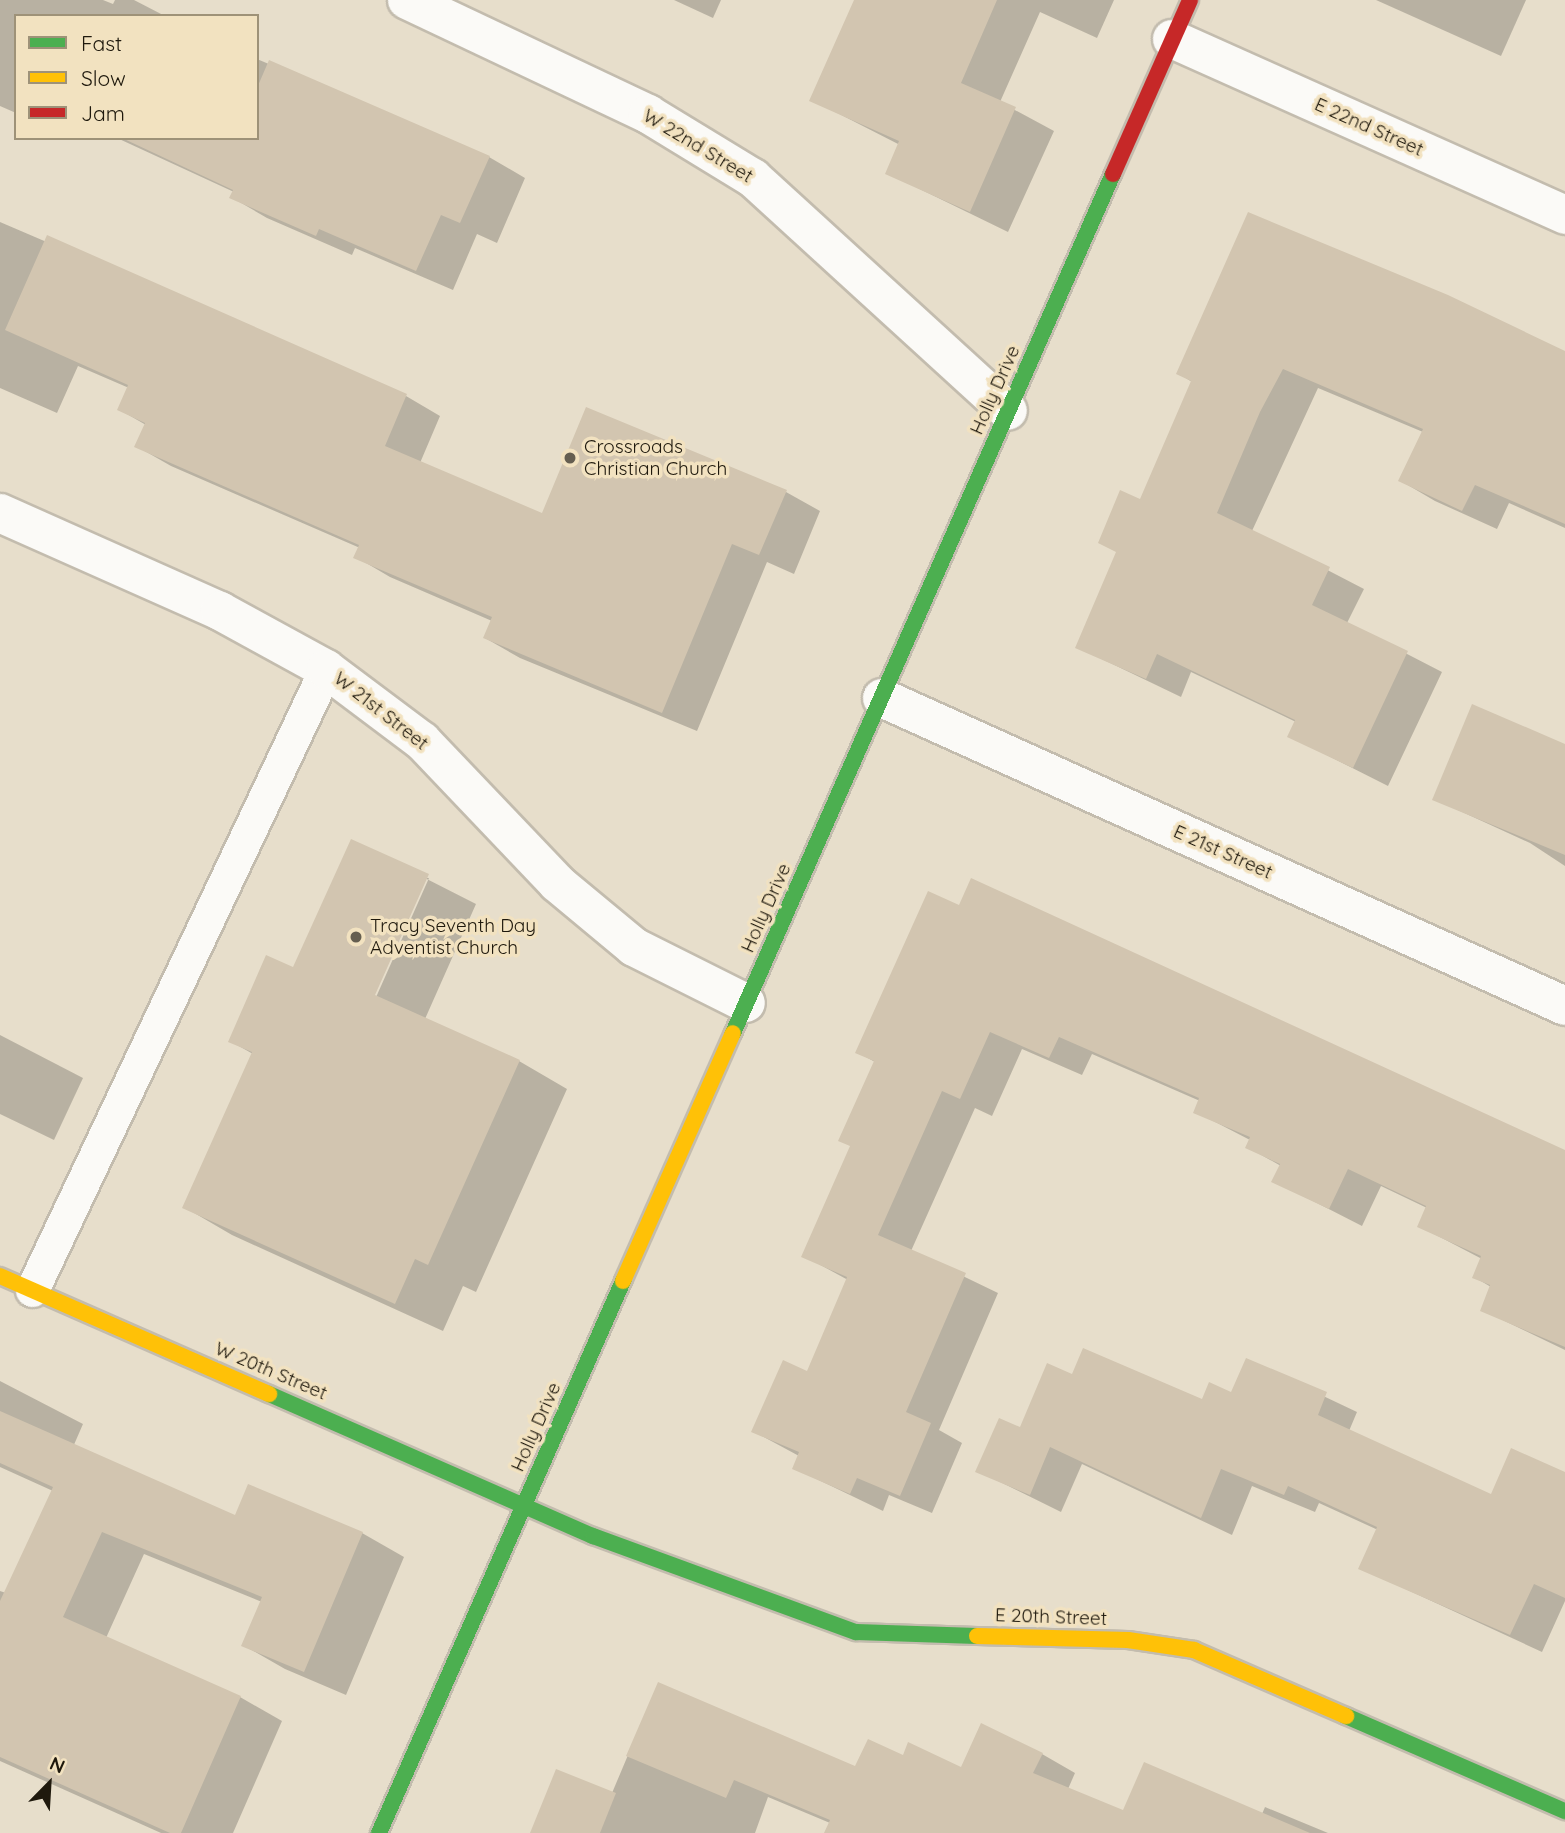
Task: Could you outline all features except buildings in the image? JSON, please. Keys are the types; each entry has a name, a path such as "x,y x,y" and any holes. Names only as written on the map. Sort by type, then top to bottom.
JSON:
{"street":[{"name":"W 22nd Street","path":"407,0 648,114 753,178 1008,411"},
{"name":"Holly Drive","path":"379,1833 1190,0"},
{"name":"E 22nd Street","path":"1172,39 1565,215"},
{"name":"W 21st Street","path":"0,513 220,611 326,669 422,741 557,883 634,947 747,1003"},
{"name":"E 21st Street","path":"882,698 1565,1006"},
{"name":"W 20th Street","path":"0,1276 525,1504"},
{"name":"E 20th Street","path":"525,1504 593,1536 856,1632 1128,1640 1194,1650 1565,1811"}],"lane":[{"path":"32,1290 326,669"}],"traffic: fast":[{"path":"733,1033 1113,174"},
{"path":"379,1833 623,1281"},
{"path":"269,1394 593,1536 856,1632 977,1636"},
{"path":"1346,1716 1565,1811"}],"traffic: slow":[{"path":"623,1281 733,1033"},
{"path":"0,1276 269,1394"},
{"path":"977,1636 1128,1640 1194,1650 1346,1716"}],"traffic: jam":[{"path":"1113,174 1190,0"}],"place":[{"name":"Crossroads Christian Church","path":"570,458"},
{"name":"Tracy Seventh Day Adventist Church","path":"356,937"}]}
